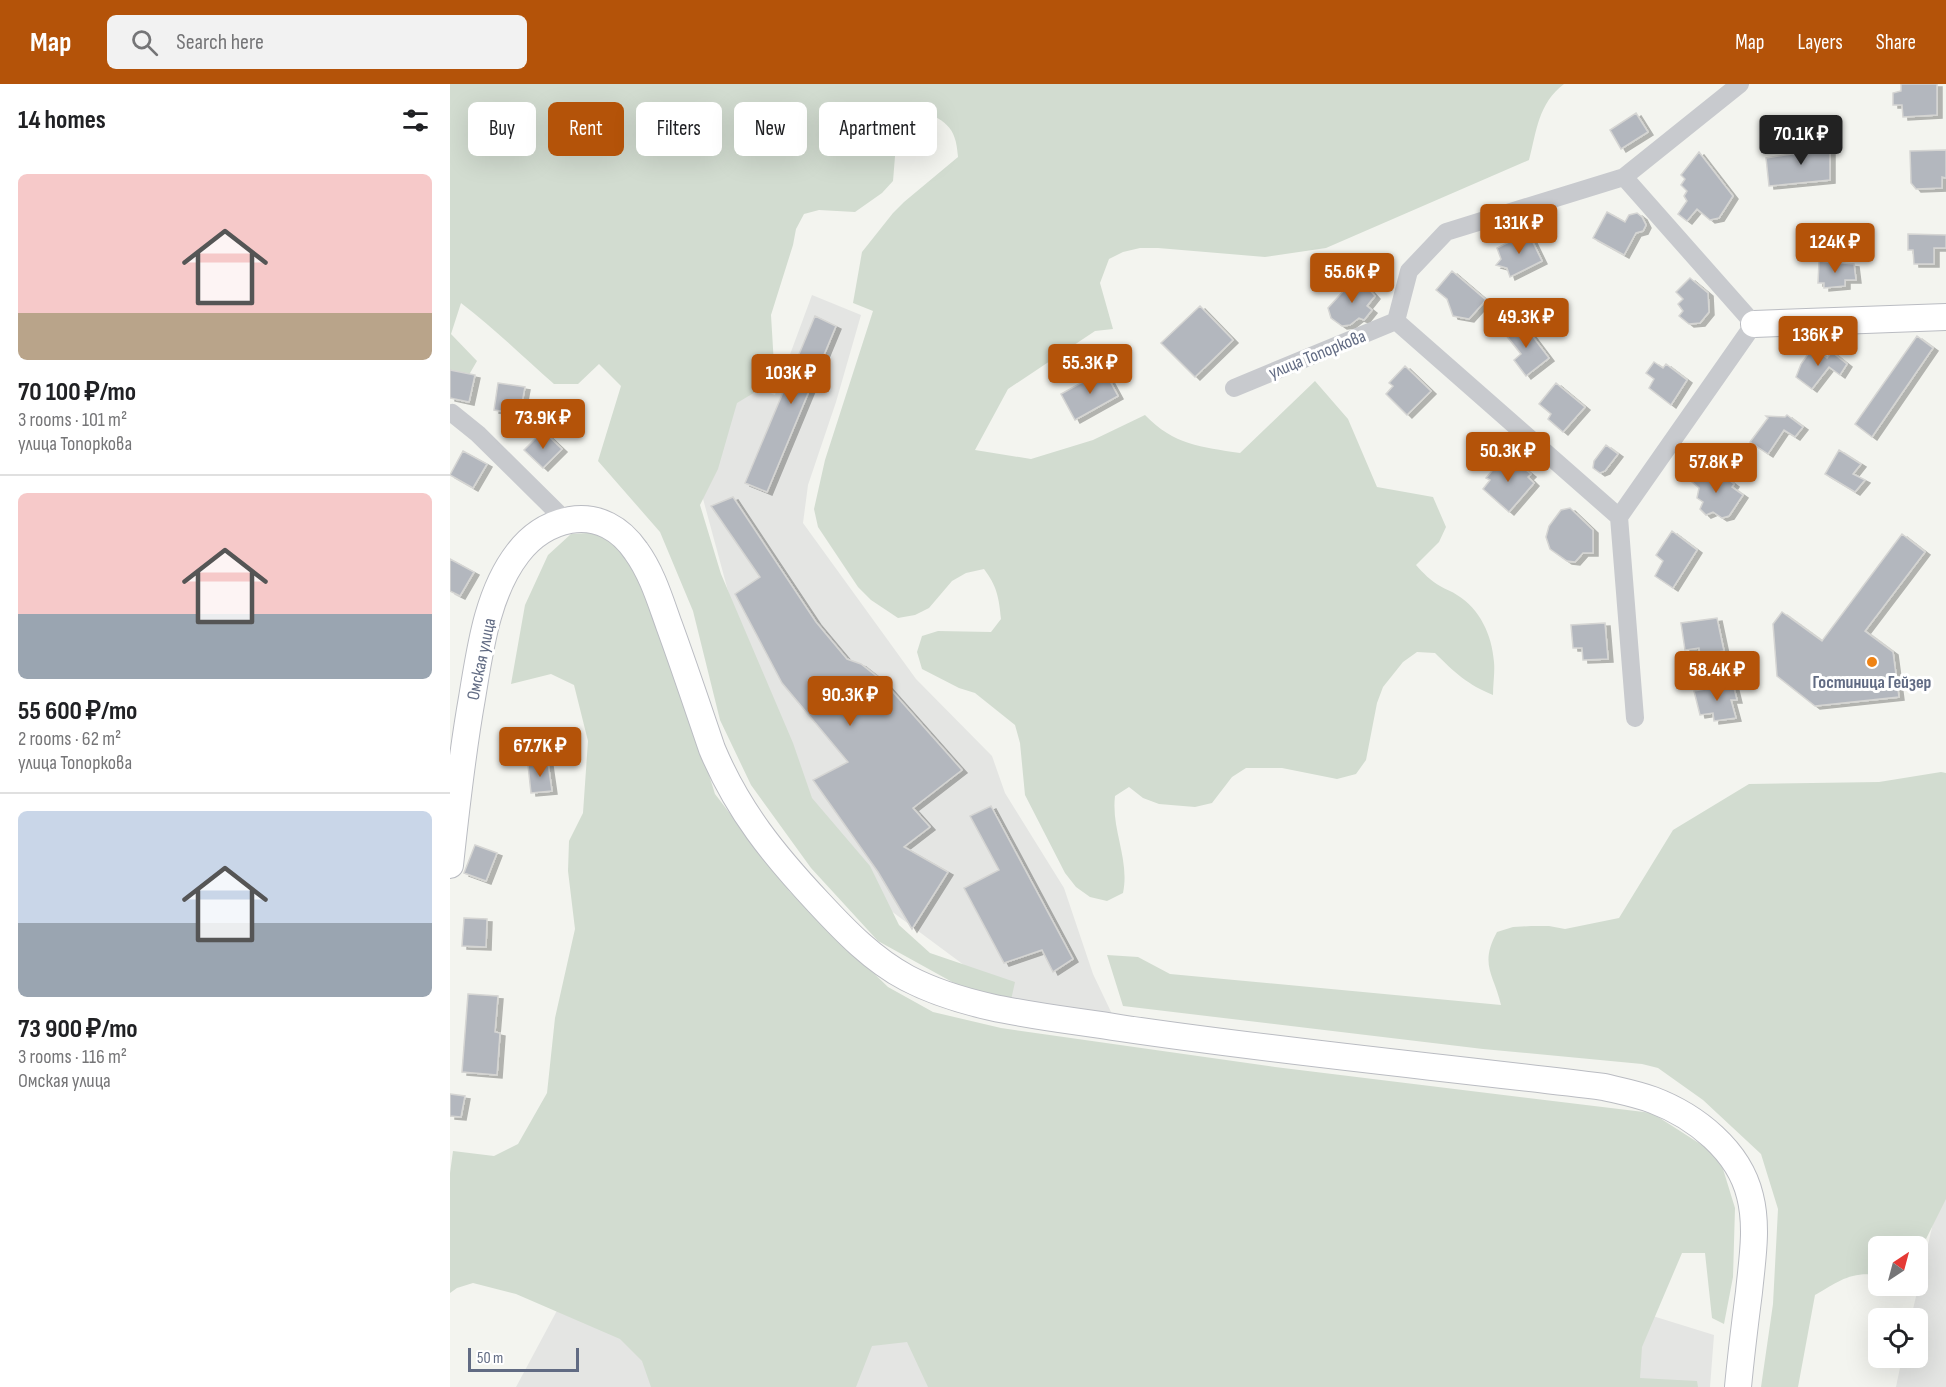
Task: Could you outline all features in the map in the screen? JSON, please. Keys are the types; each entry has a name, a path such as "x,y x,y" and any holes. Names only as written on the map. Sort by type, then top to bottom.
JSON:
{"main road":[{"path":"1754,324 1946,317"},
{"path":"569,520 590,520 607,524 621,534 634,548 644,562 656,590 722,772 747,818 781,862 826,912 871,954 906,978 965,1000 1076,1021 1225,1044 1604,1087 1650,1099 1696,1123 1723,1147 1738,1166 1751,1198 1754,1233 1738,1387"},
{"name":"Омская улица","path":"450,865 464,745 480,653 493,602 506,571 524,546 538,533 569,520"}],"street":[{"path":"1619,517 1396,321 1409,272 1446,231 1624,177 1740,84"},
{"path":"1624,177 1754,324 1619,517 1635,718"},
{"name":"улица Топоркова","path":"1234,388 1396,321"},
{"path":"450,414 452,413 478,434 569,520"}],"shaded area":[{"path":"450,84 1564,84 1555,92 1544,109 1529,160 1326,248 1265,257 1140,248 1123,252 1109,259 1100,283 1113,329 1095,331 1008,389 975,450 1031,459 1093,440 1145,415 1178,439 1200,446 1240,453 1315,381 1348,419 1377,487 1433,497 1446,527 1439,542 1416,565 1433,582 1455,594 1472,608 1483,624 1493,652 1493,695 1462,677 1435,653 1417,652 1403,662 1383,687 1377,703 1366,760 1356,774 1337,779 1282,768 1246,768 1232,777 1212,803 1195,807 1159,804 1143,798 1129,787 1115,796 1114,809 1125,880 1123,893 1107,901 1090,897 1076,887 1065,873 1025,795 1020,743 1015,725 975,693 959,688 922,669 917,652 922,636 938,631 991,632 1001,619 997,593 984,569 966,573 952,581 929,608 915,615 898,618 871,600 858,587 818,527 814,509 825,460 873,311 853,303 862,252 904,202 958,157 955,137 947,125 937,118 937,102 819,102 819,156 895,156 893,181 882,193 855,212 819,210 804,214 796,229 771,315 774,365 767,385 737,403 718,469 700,505 721,574 793,743 812,798 870,866 899,925 930,953 1015,982 1011,1000 963,988 878,941 811,868 751,785 720,720 693,611 660,532 598,461 621,386 599,364 578,384 554,384 461,303 451,334 477,361 459,392 450,397"},
{"path":"812,295 861,315 836,402 808,485 803,523 916,679 992,756 1005,793 1064,888 1093,974 1112,1014 1011,1000 871,896 796,818 731,602 699,484 740,381 775,395"},
{"path":"604,532 628,557 657,610 715,794 790,892 888,987 933,1012 1001,1028 1275,1067 1652,1113 1719,1156 1735,1208 1733,1277 1724,1324 1712,1318 1705,1253 1682,1253 1642,1347 1640,1378 1697,1381 1698,1387 928,1387 907,1342 872,1346 856,1387 651,1387 642,1361 620,1339 516,1294 473,1283 450,1293 450,1173 453,1151 494,1156 518,1144 547,1093 555,1018 575,929 568,871 569,841 583,813 588,741 574,685 551,674 511,684 525,605 548,555 571,534"},
{"path":"1946,773 1946,1199 1928,1236 1868,1236 1868,1274 1852,1276 1815,1295 1798,1387 1761,1387 1773,1304 1778,1209 1761,1154 1703,1100 1658,1068 1642,1064 1483,1049 1123,1006 1107,955 1138,957 1170,974 1501,1005 1489,961 1489,953 1497,932 1513,927 1531,926 1565,929 1619,918 1673,830 1749,784 1879,782"},
{"path":"1946,1174 1946,1387 1896,1387 1900,1368 1928,1368 1928,1308 1913,1308 1916,1296 1928,1296 1928,1245"},
{"path":"575,1277 1292,1387 516,1387"},
{"path":"1614,1304 1714,1335 1710,1387 1591,1387"}],"building":[{"path":"1901,84 1937,84 1937,115 1903,117 1902,105 1893,105 1893,93 1901,91"},
{"path":"1636,113 1648,132 1621,149 1610,130"},
{"path":"1830,142 1830,180 1769,186 1766,158 1805,152 1805,143"},
{"path":"1946,150 1946,178 1942,177 1942,188 1916,189 1911,183 1910,151"},
{"path":"1699,152 1733,196 1719,218 1710,220 1697,209 1687,221 1678,214 1687,201 1684,196 1687,191 1681,185 1685,179 1681,175"},
{"path":"1607,212 1625,222 1629,215 1637,213 1646,225 1643,231 1636,233 1624,255 1593,238"},
{"path":"1528,232 1542,261 1510,277 1507,268 1496,265 1501,259 1497,248"},
{"path":"1908,234 1946,235 1946,248 1934,248 1934,264 1914,264 1913,250 1908,250"},
{"path":"1819,261 1854,264 1856,280 1845,280 1845,286 1824,288 1824,283 1818,283"},
{"path":"1452,271 1486,300 1469,319 1453,316 1447,299 1436,290"},
{"path":"1357,276 1375,296 1367,306 1372,310 1364,320 1359,318 1350,325 1342,326 1331,318 1328,308"},
{"path":"1690,278 1708,293 1709,312 1700,323 1689,324 1679,316 1683,311 1678,304 1683,299 1676,292"},
{"path":"1200,306 1233,340 1195,377 1161,343"},
{"path":"815,316 836,326 767,492 745,483"},
{"path":"1521,321 1549,358 1526,376 1514,360 1521,354 1505,334"},
{"path":"1917,336 1933,348 1872,437 1855,424"},
{"path":"1813,347 1827,358 1832,352 1847,364 1840,375 1829,367 1812,389 1796,377 1801,364"},
{"path":"1654,362 1663,368 1666,364 1687,380 1671,405 1649,388 1654,379 1646,373"},
{"path":"1405,366 1431,391 1407,415 1386,394 1393,386 1389,383"},
{"path":"450,370 475,375 469,402 450,398"},
{"path":"1104,370 1118,396 1075,420 1061,394"},
{"path":"498,383 525,387 520,414 494,410"},
{"path":"1556,383 1585,407 1563,432 1548,419 1551,414 1539,404"},
{"path":"1787,415 1803,427 1795,437 1784,430 1768,454 1750,442 1768,418 1766,416 1785,417"},
{"path":"543,431 562,449 543,468 524,450"},
{"path":"1606,445 1618,454 1605,471 1600,473 1593,468 1594,461"},
{"path":"1839,450 1861,464 1853,474 1865,480 1855,492 1825,474"},
{"path":"463,451 487,464 473,488 450,475"},
{"path":"1506,454 1531,474 1528,477 1534,483 1509,512 1483,489 1490,480 1486,478"},
{"path":"1700,467 1721,483 1725,477 1734,484 1732,487 1743,495 1729,516 1722,518 1713,512 1706,515 1700,509 1703,502 1697,498 1699,488 1691,481"},
{"path":"733,497 816,622 847,659 861,664 884,682 962,770 913,808 930,827 904,847 948,872 912,929 878,872 813,780 848,762 782,683 735,594 760,577 711,506"},
{"path":"1570,508 1593,530 1593,553 1583,553 1575,562 1567,561 1550,549 1546,537 1549,526 1561,510"},
{"path":"1672,531 1697,550 1673,588 1655,576 1663,561 1656,555"},
{"path":"1902,534 1925,552 1865,631 1893,652 1899,697 1815,706 1777,676 1773,624 1782,612 1822,641"},
{"path":"450,559 474,572 460,596 450,591"},
{"path":"1717,618 1724,651 1700,655 1699,648 1685,650 1681,623"},
{"path":"1605,623 1608,659 1583,660 1582,648 1573,648 1571,625"},
{"path":"1733,684 1737,700 1731,700 1736,718 1714,721 1713,713 1700,715 1694,691"},
{"path":"548,763 552,791 531,793 528,765"},
{"path":"991,806 1073,959 1053,972 1042,950 1004,963 964,888 999,870 970,816"},
{"path":"475,845 497,853 486,881 464,873"},
{"path":"464,918 487,919 486,947 462,946"},
{"path":"468,994 498,996 495,1032 500,1033 497,1075 462,1072"},
{"path":"450,1094 465,1096 461,1117 450,1116"}],"place":[{"name":"Гостиница Гейзер","path":"1872,662"}]}
